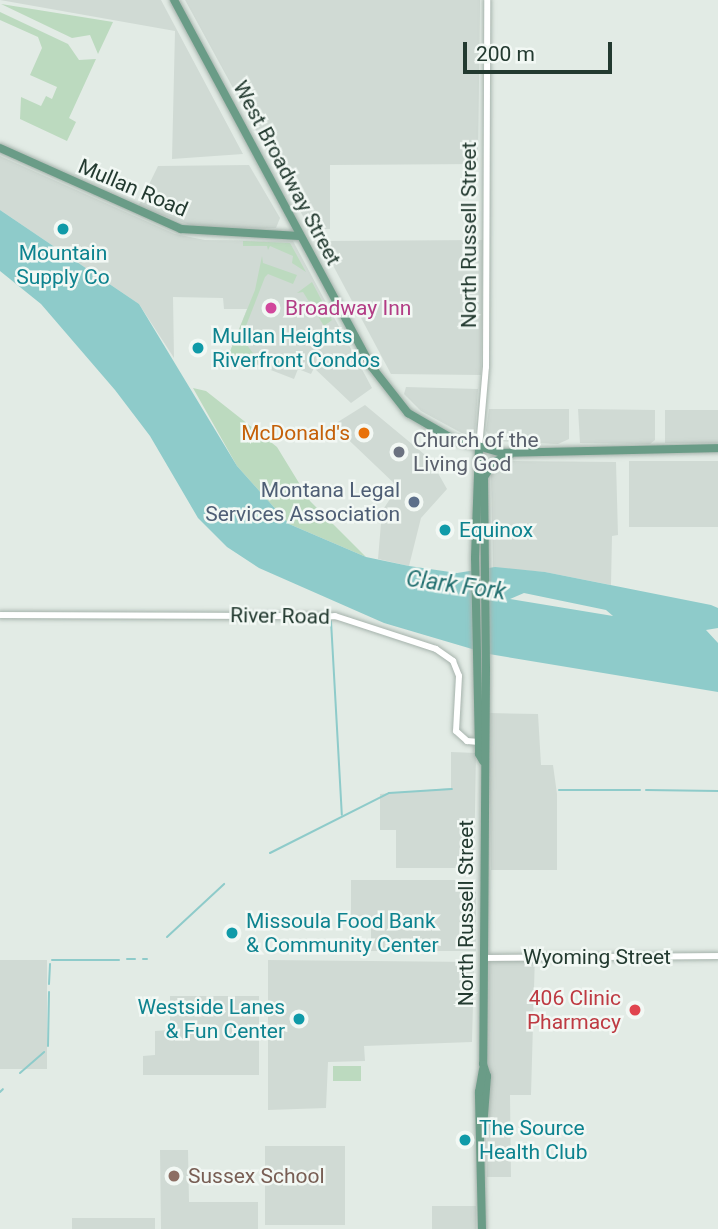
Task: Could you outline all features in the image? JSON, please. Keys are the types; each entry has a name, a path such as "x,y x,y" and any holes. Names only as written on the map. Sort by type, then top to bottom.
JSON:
{"main road":[{"name":"West Broadway Street","path":"174,0 371,366 394,398 429,428 479,448 517,454 716,451"},
{"name":"Mullan Road","path":"0,148 180,229 300,236"},
{"name":"North Russell Street","path":"479,448 482,473 475,477 480,558 483,761 483,1067"},
{"path":"482,473 494,462 517,454"},
{"name":"North Russell Street","path":"481,669 479,742 483,761"},
{"path":"483,1067 479,1103 483,1128"},
{"path":"482,1229 483,1128 487,1084 483,1067"}],"street":[{"name":"North Russell Street","path":"479,448 486,367 487,0"},
{"name":"River Road","path":"0,615 326,615 346,619 436,649 453,661 459,676 456,731 467,741 479,742"},
{"name":"Wyoming Street","path":"484,958 718,958"}],"shaded area":[{"path":"0,0 161,0 243,154 172,159 175,31"},
{"path":"185,0 480,0 478,164 330,165 330,229 310,229"},
{"path":"0,156 175,234 205,240 293,241 372,388 351,403 314,368 311,374 298,369 294,379 229,354 247,309 224,309 223,298 173,297 174,358 139,304 0,210"},
{"path":"249,165 280,218 276,228 205,230 138,207 158,166"},
{"path":"483,240 481,375 391,374 320,241"},
{"path":"406,387 478,389 475,433 467,436 421,411 404,394"},
{"path":"365,405 430,459 447,489 421,518 409,566 378,559 382,511 398,487 333,425"},
{"path":"489,409 569,409 569,439 558,444 494,441 486,431"},
{"path":"578,409 655,410 655,440 650,444 580,443"},
{"path":"665,410 718,410 718,443 665,443"},
{"path":"511,461 616,462 618,535 612,536 611,585 545,572 493,568 491,475 499,464"},
{"path":"629,461 718,461 718,527 629,527"},
{"path":"489,713 538,714 541,765 553,765 557,794 557,870 491,870"},
{"path":"451,752 476,753 474,868 396,868 396,830 380,830 380,794 451,788"},
{"path":"351,880 476,880 476,951 371,951 371,916 351,916"},
{"path":"489,954 535,954 531,1095 510,1095 511,1177 487,1177"},
{"path":"0,960 47,960 47,1069 0,1069"},
{"path":"268,960 474,962 472,1042 364,1046 365,1061 328,1062 326,1108 268,1110"},
{"path":"170,996 259,996 259,1075 143,1075 143,1056 155,1055 155,1031 170,1030"},
{"path":"265,1146 345,1146 345,1225 265,1225"},
{"path":"160,1150 188,1150 189,1202 258,1202 258,1229 161,1229"},
{"path":"432,1206 476,1206 476,1229 432,1229"},
{"name":"Sussex School","path":"72,1218 155,1218 155,1229 72,1229"}],"green space":[{"path":"1,4 113,22 98,54 90,35 72,38"},
{"path":"0,12 68,44 79,60 96,59 69,118 76,122 67,141 20,119 21,97 41,106 46,96 52,99 57,87 30,75 42,48 38,37 0,20"},
{"path":"243,241 290,243 306,272 292,263 293,256 270,246 268,250 267,246 243,246"},
{"path":"262,256 263,263 297,275 293,284 268,274 265,277 244,331 247,338 244,341 258,360 257,365 229,354 255,290"},
{"path":"312,282 332,320 324,326 303,292 297,293"},
{"path":"193,388 206,391 277,447 310,501 366,557 289,524 237,466"},
{"path":"333,1066 361,1066 361,1081 333,1081"}],"water":[{"name":"Clark Fork","path":"0,210 139,304 237,466 289,524 366,557 409,566 457,573 495,567 545,572 718,608 718,628 706,630 718,643 718,692 489,654 384,623 259,568 227,547 198,518 150,436 115,390 41,304 0,271","holes":["524,593 606,610 613,616 510,599"]}],"waterway":[{"path":"331,621 342,815"},
{"path":"270,853 389,793 452,789"},
{"path":"559,790 640,790"},
{"path":"646,790 718,791"},
{"path":"167,937 224,884"},
{"path":"127,959 135,959"},
{"path":"52,960 119,960"},
{"path":"49,984 50,964"},
{"path":"48,1046 49,992"},
{"path":"20,1073 44,1052"},
{"path":"0,1092 3,1089"}],"place":[{"name":"Mountain Supply Co","path":"63,229"},
{"name":"Broadway Inn","path":"271,308"},
{"name":"Mullan Heights Riverfront Condos","path":"198,348"},
{"name":"McDonald's","path":"364,433"},
{"name":"Church of the Living God","path":"399,452"},
{"name":"Montana Legal Services Association","path":"414,502"},
{"name":"Equinox","path":"445,530"},
{"name":"Missoula Food Bank & Community Center","path":"232,933"},
{"name":"406 Clinic Pharmacy","path":"635,1010"},
{"name":"Westside Lanes & Fun Center","path":"299,1019"},
{"name":"The Source Health Club","path":"465,1140"},
{"name":"Sussex School","path":"174,1176"}]}
